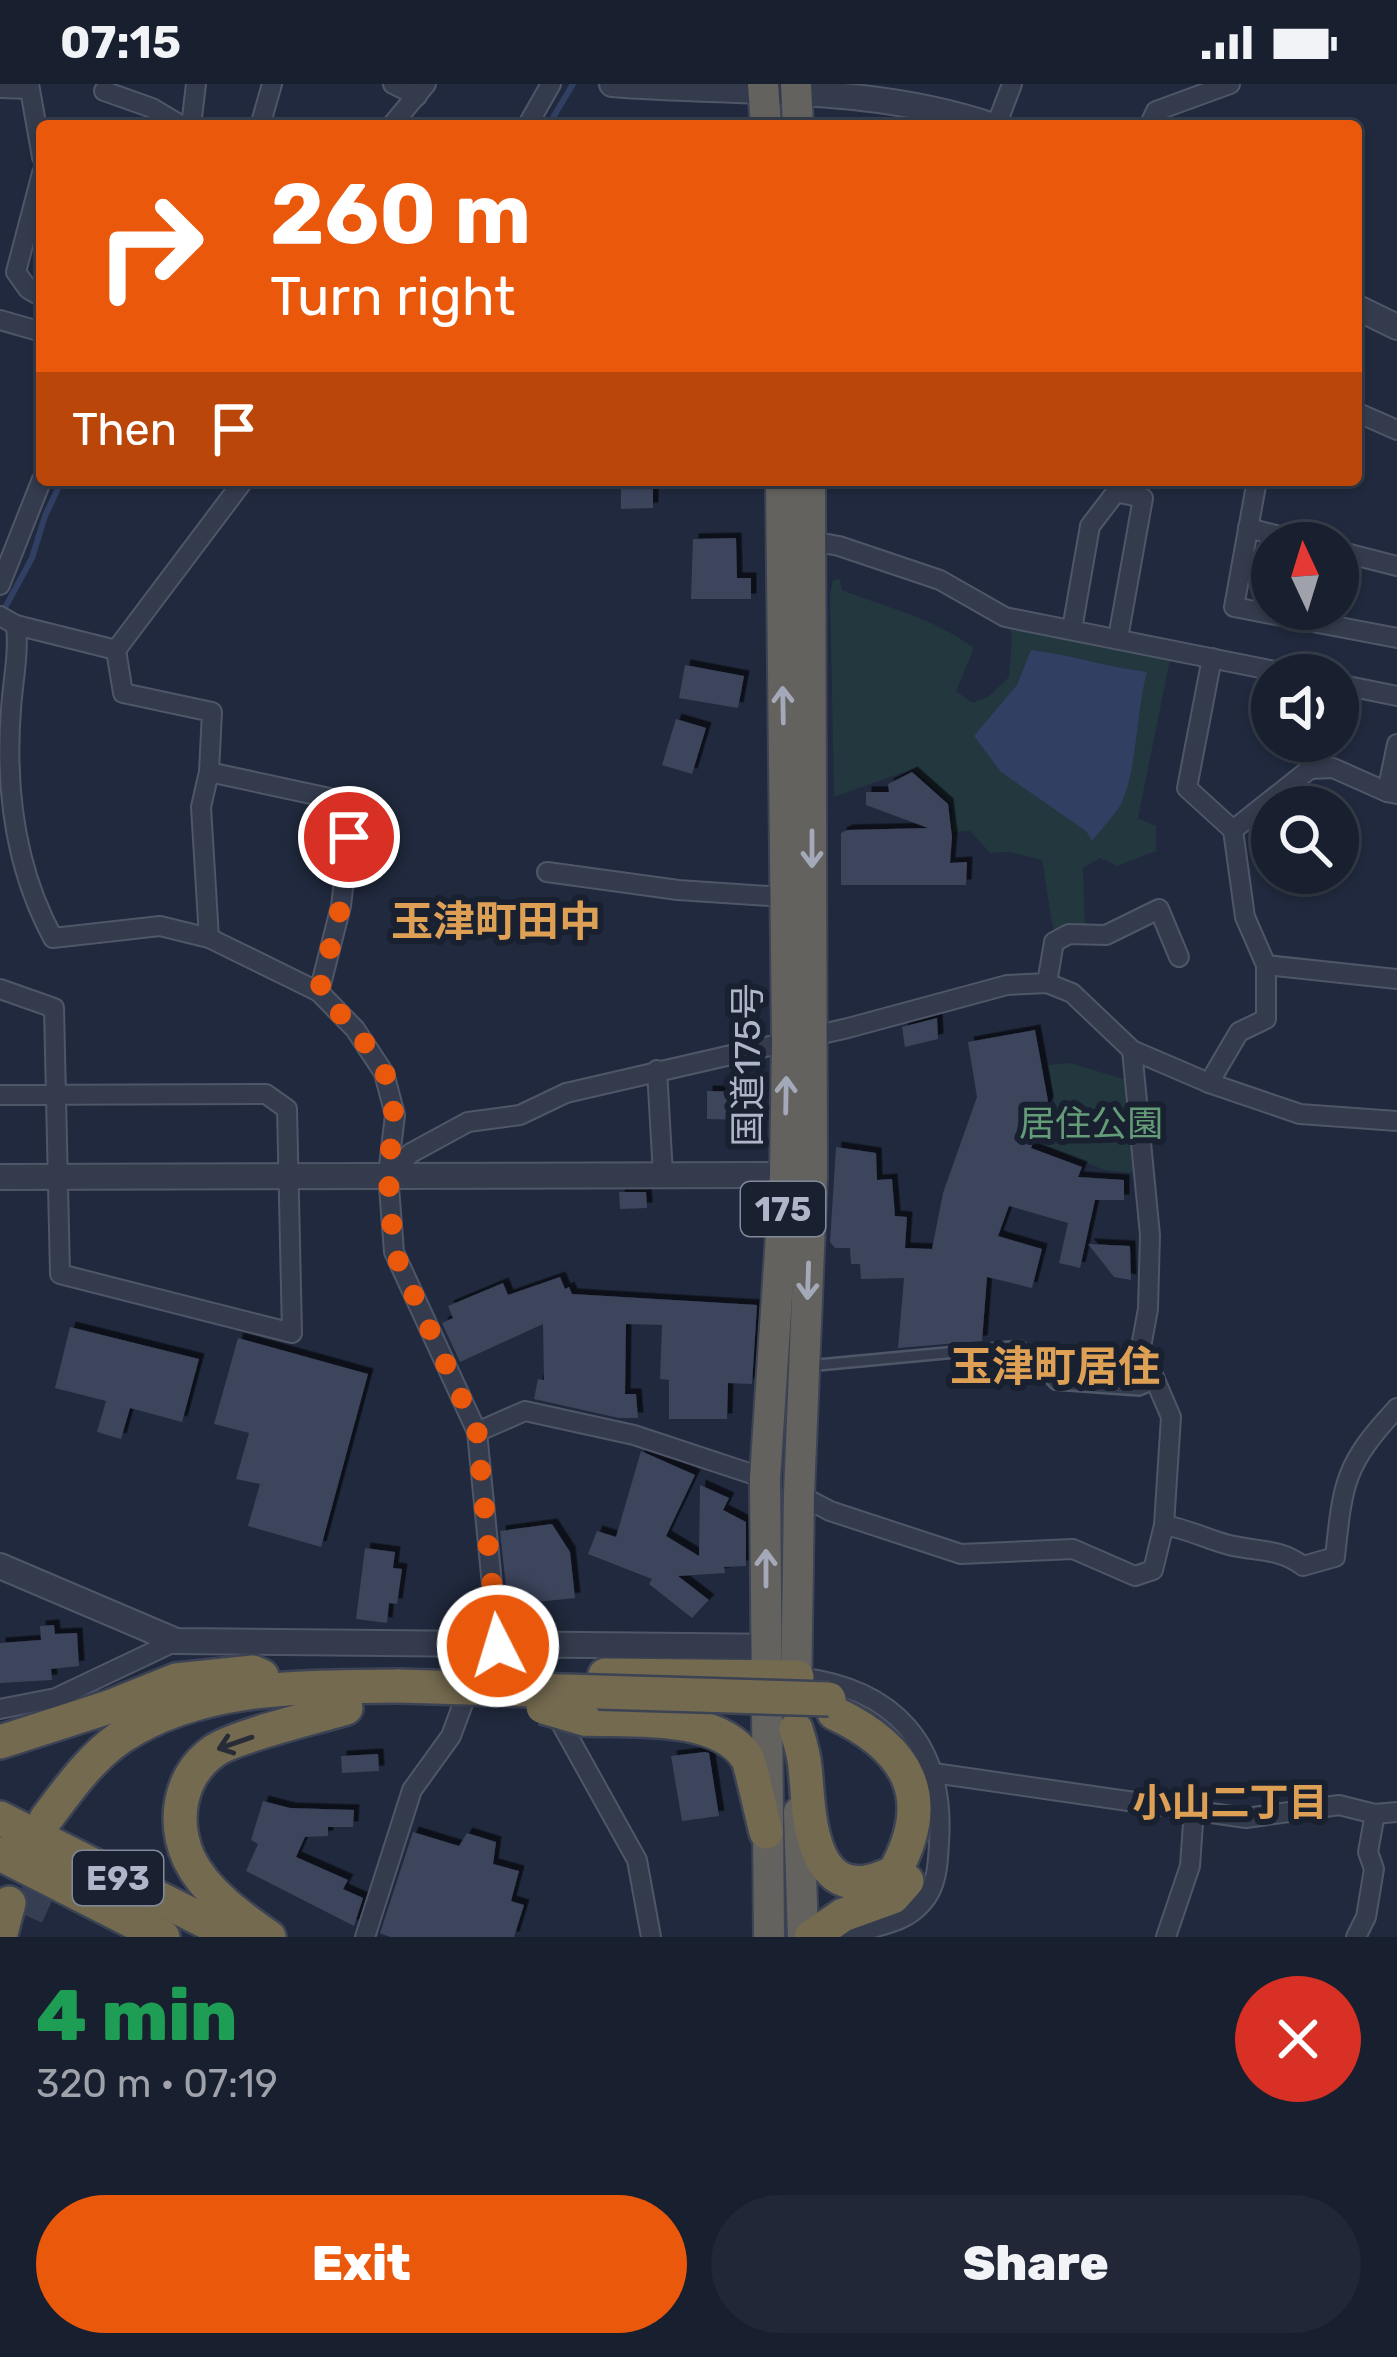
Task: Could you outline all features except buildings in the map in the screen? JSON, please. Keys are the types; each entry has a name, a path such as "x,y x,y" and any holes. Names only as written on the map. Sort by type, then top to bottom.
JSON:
{"highway":[{"path":"764,88 766,120"},
{"path":"796,89 798,120"},
{"name":"国道175号","path":"769,1937 766,1832 799,1495 805,1366 799,1175 796,538 783,486"},
{"name":"国道175号","path":"799,1039 784,897 796,538 809,486"},
{"name":"国道175号","path":"799,1175 765,1478 782,1662 796,1729 807,1937"},
{"path":"530,1698 605,1675 782,1662"},
{"path":"0,1742 109,1707 176,1679 253,1672 297,1687 406,1698 862,1707 907,1742 922,1768 930,1797 923,1864 892,1897 843,1915 807,1937"},
{"path":"297,1687 178,1708 119,1738 80,1774 56,1824 148,1743 190,1724 296,1706 346,1708"},
{"path":"268,1937 228,1908 190,1860 179,1812 189,1774 217,1748 346,1708 406,1698"},
{"path":"530,1698 584,1719 685,1723 723,1736 748,1759 766,1832"},
{"path":"796,1729 805,1763 808,1824 817,1851 839,1877 862,1883 894,1873 911,1843 915,1799 899,1760 886,1745 832,1706"},
{"name":"E93","path":"0,1819 236,1937"},
{"name":"E93","path":"0,1854 163,1937"},
{"path":"11,1913 116,1937"}],"street":[{"path":"192,120 196,84"},
{"path":"262,120 272,84"},
{"path":"393,84 422,90 396,120"},
{"path":"530,120 551,84"},
{"path":"612,84 863,95 977,120"},
{"path":"997,120 1012,84"},
{"path":"1152,120 1156,111 1230,84"},
{"path":"0,88 29,87 36,125"},
{"path":"104,91 172,120"},
{"path":"36,195 16,272 36,294"},
{"path":"1362,310 1397,327"},
{"path":"0,320 36,330"},
{"path":"1362,415 1397,430"},
{"path":"0,585 39,486"},
{"path":"208,938 201,807 209,772 212,712 123,693 116,650 239,486"},
{"path":"1256,486 1234,607 1397,638"},
{"path":"1072,629 1090,526 1116,492 1143,498 1118,638"},
{"path":"796,538 839,545 940,580 1004,617 1251,666"},
{"path":"1359,556 1397,566"},
{"path":"8,621 116,650"},
{"path":"8,621 19,651 11,708 8,794 32,900 53,938 160,926 208,938 319,992 356,1030 385,1073 394,1114 388,1174 394,1252 477,1432 508,1646 637,1860 651,1937"},
{"path":"1209,1083 1239,1033 1266,1019 1266,965 1245,917 1233,830 1186,788 1212,658"},
{"path":"1359,688 1397,696"},
{"path":"1233,830 1310,769 1333,768 1392,793 1397,744"},
{"path":"209,772 353,803 341,906 319,992"},
{"path":"547,872 678,890 784,897"},
{"path":"1047,983 1054,942 1069,934 1106,935 1159,909 1179,957"},
{"path":"1266,965 1397,979"},
{"path":"388,1174 411,1153 468,1122 520,1115 566,1093 1007,985 1047,983 1072,993 1132,1050 1209,1083 1300,1114 1397,1121"},
{"path":"0,989 54,1008 55,1095 60,1274 292,1334 287,1109 266,1094 55,1095 0,1094"},
{"path":"477,1432 524,1411 634,1435 765,1478 830,1510 961,1555 1073,1549 1135,1576 1153,1570 1164,1525 1171,1417 1141,1347 1148,1309 1150,1235 1132,1050"},
{"path":"657,1070 663,1175"},
{"path":"0,1177 799,1175"},
{"path":"1164,1525 1193,1529 1229,1545 1285,1552 1304,1566 1335,1557 1342,1487 1364,1443 1397,1408"},
{"path":"0,1566 176,1641 508,1646 782,1662 877,1701 925,1747 934,1773 940,1829 937,1875 926,1900 904,1928 848,1937"},
{"path":"0,1708 56,1697 176,1641"},
{"path":"365,1937 412,1790 451,1736 464,1701 471,1646"},
{"path":"934,1773 1246,1818 1340,1804 1375,1814 1397,1812"},
{"path":"1166,1937 1190,1866 1194,1809"},
{"path":"1356,1937 1366,1917 1374,1869 1368,1852 1375,1814"}],"lane":[{"path":"805,1366 1020,1346 1055,1384 1139,1390 1154,1384"}],"green space":[{"path":"840,579 842,590 927,621 974,648 956,691 973,703 989,696 1009,677 1012,635 1007,625 1170,660 1138,818 1156,826 1156,851 1117,866 1100,858 1083,868 1085,928 1053,929 1042,860 990,853 970,831 953,832 952,804 913,769 834,797 830,596 833,580"},
{"name":"居住公園","path":"1070,1063 1127,1080 1134,1173 1104,1170 1044,1145 1055,1106 1048,1065"}],"water":[{"path":"1031,650 1147,672 1126,790 1119,807 1092,841 1086,831 1001,772 974,736 1017,685"}],"waterway":[{"path":"552,120 573,84"},
{"path":"2,613 32,558 59,486"}],"tunnel":[{"path":"27,1916 66,1830"}],"district":[{"name":"玉津町田中","path":"496,922"},
{"name":"玉津町居住","path":"1055,1367"},
{"name":"小山二丁目","path":"1230,1803"}],"route":[{"path":"349,837 341,906 319,992 356,1030 385,1073 394,1114 388,1174 394,1252 477,1432 498,1646"}]}
